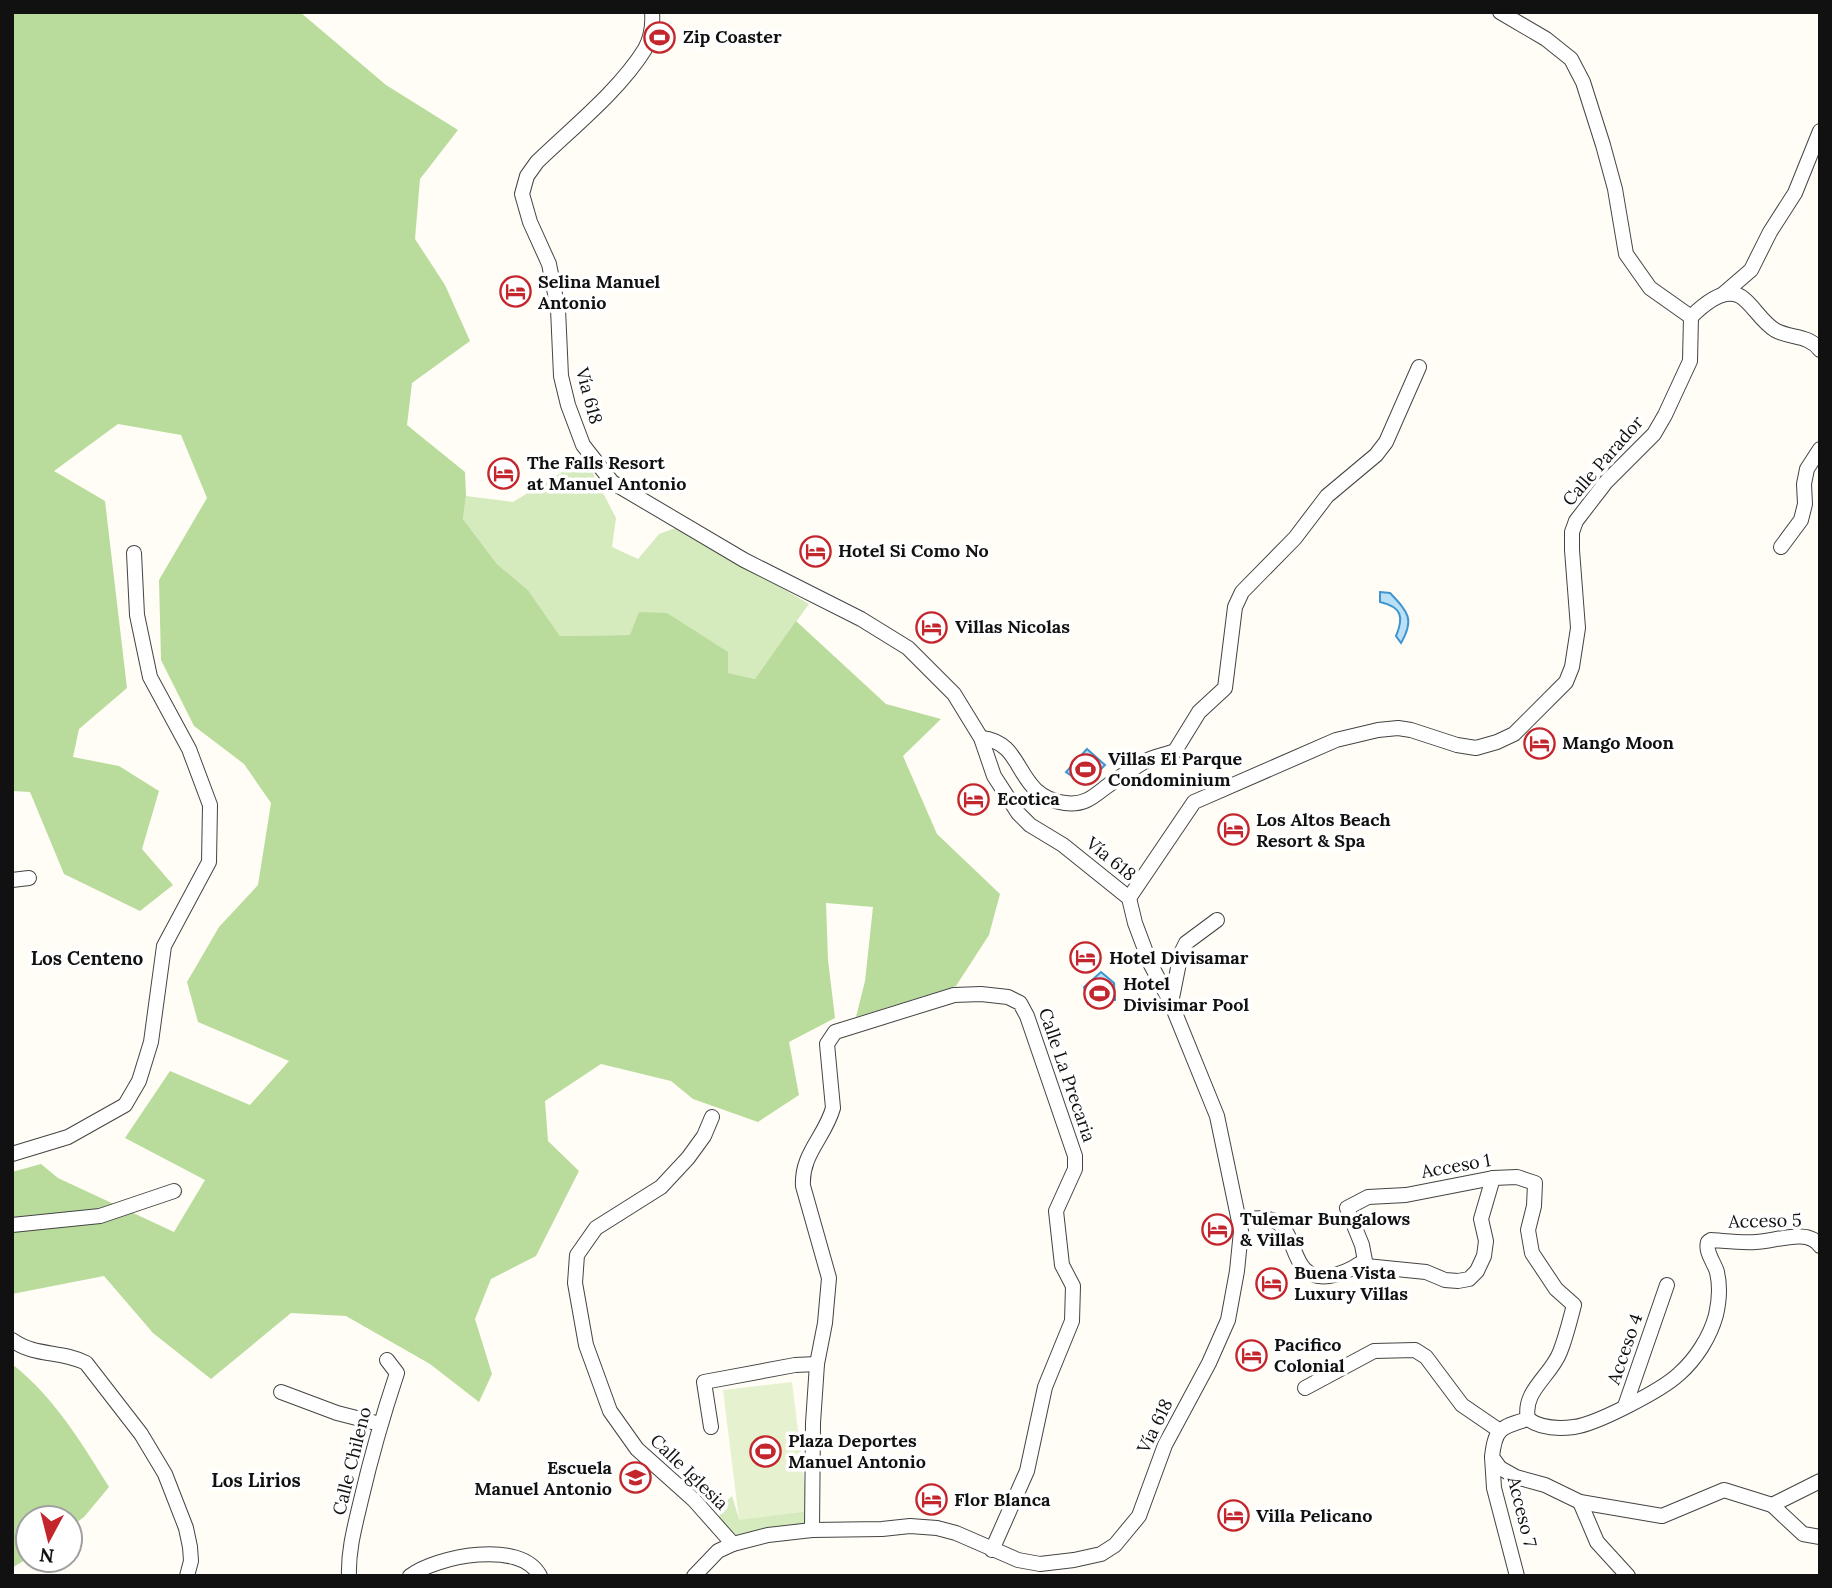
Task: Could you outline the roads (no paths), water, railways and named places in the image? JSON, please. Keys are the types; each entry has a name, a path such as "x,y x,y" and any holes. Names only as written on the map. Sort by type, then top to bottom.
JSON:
{"street":[{"name":"Vía 618","path":"652,12 653,24 646,47 622,79 537,162 523,186 522,194 527,212 549,264 558,309 561,376 568,405 583,445 612,481 744,560 861,619 908,648 954,694 981,738 994,776 1018,813 1030,825 1090,866 1129,898 1150,963 1171,1003 1217,1116 1241,1231 1228,1320 1209,1363 1165,1445 1139,1516 1129,1531 1101,1554 1040,1564 1018,1560 963,1536 937,1528 812,1530 768,1535 733,1544 718,1551 694,1576"},
{"path":"1500,12 1546,39 1571,59 1583,82 1603,145 1615,189 1626,254 1650,288 1691,317 1700,307 1721,296 1751,270 1770,232 1795,193 1820,131"},
{"path":"1721,296 1741,296 1776,330 1810,340 1820,350"},
{"name":"Calle Parador","path":"1129,898 1194,802 1336,740 1378,730 1411,730 1457,745 1476,748 1497,742 1514,734 1566,682 1572,667 1578,628 1572,532 1585,506 1654,434 1665,415 1690,361 1691,317"},
{"path":"981,738 995,739 1007,748 1034,789 1050,799 1065,803 1084,804 1148,759 1175,751 1199,712 1225,688 1235,607 1242,592 1295,538 1327,496 1376,455 1386,442 1419,367"},
{"path":"1781,547 1801,520 1805,504 1804,484 1807,469 1820,449"},
{"path":"12,1154 68,1137 125,1105 139,1081 150,1042 164,946 209,862 209,805 189,749 150,677 137,615 134,553"},
{"path":"12,880 29,878"},
{"path":"1171,1003 1181,953 1186,943 1217,920"},
{"name":"Calle La Precaria","path":"812,1530 813,1423 817,1364 825,1323 829,1278 802,1176 804,1164 831,1117 833,1108 827,1044 835,1032 954,995 981,993 1008,997 1020,1003 1027,1016 1075,1156 1075,1169 1056,1211 1062,1265 1073,1286 1072,1321 1045,1387 1027,1471 992,1550"},
{"name":"Calle Iglesia","path":"712,1117 704,1136 688,1158 661,1187 596,1228 577,1255 575,1283 586,1345 610,1411 637,1449 694,1500 733,1544"},
{"name":"Acceso 1","path":"1366,1266 1362,1245 1347,1208 1368,1198 1406,1195 1493,1178 1517,1177 1535,1183 1534,1206 1528,1230 1532,1253 1556,1289 1574,1304 1561,1352 1525,1407 1528,1419"},
{"path":"1239,1219 1264,1218 1276,1222 1285,1231 1296,1259 1314,1275 1323,1277 1343,1274 1359,1264 1426,1272 1445,1280 1458,1281 1469,1279 1477,1271 1484,1256 1486,1241 1482,1219 1493,1178"},
{"path":"12,1225 100,1216 174,1191"},
{"name":"Acceso 5","path":"1625,1406 1679,1374 1699,1352 1719,1301 1717,1274 1707,1250 1708,1242 1758,1242 1807,1237 1817,1241 1820,1246"},
{"name":"Acceso 4","path":"1528,1419 1536,1424 1558,1428 1576,1427 1625,1406 1667,1285"},
{"path":"12,1340 23,1348 40,1353 73,1356 86,1363 141,1434 164,1474 186,1528 191,1561 187,1576"},
{"path":"1305,1388 1374,1352 1415,1350 1426,1357 1462,1405 1500,1431"},
{"name":"Calle Chileno","path":"349,1576 348,1555 380,1424 397,1373 387,1360"},
{"path":"711,1427 704,1382 817,1364"},
{"path":"281,1392 337,1413 380,1424"},
{"path":"1528,1419 1507,1425 1494,1439 1492,1457 1500,1468 1516,1478 1545,1485 1580,1502 1662,1516 1724,1490 1772,1505 1803,1534 1820,1537"},
{"name":"Acceso 7","path":"1492,1457 1494,1488 1517,1576"},
{"path":"1772,1505 1820,1481"},
{"path":"1580,1502 1597,1542 1628,1576"},
{"path":"410,1576 427,1566 464,1555 490,1555 527,1563 537,1569 540,1576"}],"water":[{"path":"1380,592 1390,593 1408,616 1408,628 1401,643 1396,636 1400,623 1399,614 1393,607 1380,602"},
{"name":"Villas El Parque Condominium","path":"1087,749 1105,765 1085,785 1066,772"},
{"name":"Hotel Divisimar Pool","path":"1101,972 1114,983 1115,1000 1088,1004 1084,987"}],"place":[{"name":"Zip Coaster","path":"660,37"},
{"name":"Selina Manuel Antonio","path":"515,292"},
{"name":"The Falls Resort at Manuel Antonio","path":"504,473"},
{"name":"Hotel Si Como No","path":"815,551"},
{"name":"Villas Nicolas","path":"932,627"},
{"name":"Mango Moon","path":"1539,743"},
{"name":"Villas El Parque Condominium","path":"1085,769"},
{"name":"Ecotica","path":"974,799"},
{"name":"Los Altos Beach Resort & Spa","path":"1233,830"},
{"name":"Hotel Divisamar","path":"1086,958"},
{"name":"Hotel Divisimar Pool","path":"1100,994"},
{"name":"Tulemar Bungalows & Villas","path":"1217,1229"},
{"name":"Buena Vista Luxury Villas","path":"1271,1283"},
{"name":"Pacifico Colonial","path":"1251,1355"},
{"name":"Plaza Deportes Manuel Antonio","path":"765,1451"},
{"name":"Escuela Manuel Antonio","path":"635,1478"},
{"name":"Flor Blanca","path":"931,1500"},
{"name":"Villa Pelicano","path":"1233,1516"}],"district":[{"name":"Los Centeno","path":"87,958"},
{"name":"Los Lirios","path":"256,1480"}]}
